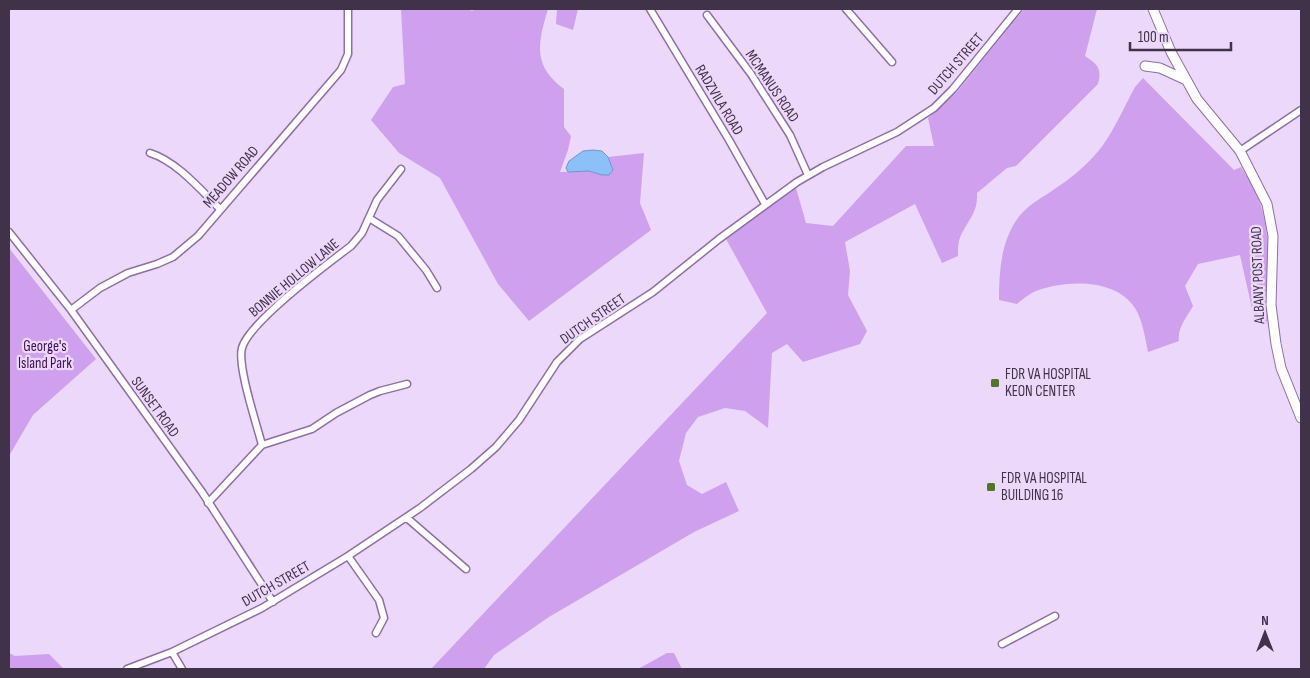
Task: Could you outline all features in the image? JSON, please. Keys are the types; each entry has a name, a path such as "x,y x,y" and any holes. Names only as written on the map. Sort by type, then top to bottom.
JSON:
{"main road":[{"name":"ALBANY POST ROAD","path":"1153,9 1171,52 1186,80 1198,99 1240,152 1262,192 1270,215 1273,236 1274,256 1271,305 1276,344 1281,368 1301,418"},
{"path":"1145,66 1160,68 1186,80"}],"street":[{"name":"MEADOW ROAD","path":"70,310 100,288 121,277 173,257 198,236 341,70 348,54 348,9"},
{"name":"RADZVILA ROAD","path":"650,9 729,140 765,204"},
{"path":"846,9 892,62"},
{"name":"DUTCH STREET","path":"127,669 172,652 273,602 407,518 471,469 496,447 519,420 552,368 570,348 593,330 653,292 765,204 808,175 897,132 934,108 953,89 1018,9"},
{"name":"MCMANUS ROAD","path":"706,15 764,94 790,135 808,175"},
{"path":"1240,152 1301,110"},
{"path":"150,153 161,156 194,183 220,209"},
{"name":"BONNIE HOLLOW LANE","path":"262,445 242,362 242,348 248,336 262,319 351,246 362,234 377,200 401,169"},
{"path":"369,218 398,236 426,270 437,288"},
{"name":"SUNSET ROAD","path":"9,232 70,310 208,503 273,602"},
{"path":"208,503 262,445 312,429 336,413 370,395 407,384"},
{"path":"407,518 466,569"},
{"path":"348,556 379,600 384,618 376,633"},
{"path":"1002,644 1055,616"},
{"path":"172,652 182,669"}],"green space":[{"path":"401,9 468,9 472,11 475,9 548,9 540,43 540,53 547,71 564,89 564,127 571,136 560,172 589,171 602,175 613,170 608,157 644,153 640,203 651,230 529,321 498,284 440,178 399,153 371,120 393,87 405,84"},
{"path":"557,9 578,9 573,30 556,24"},
{"path":"1024,9 1097,9 1085,56 1098,67 1098,84 1016,166 1007,168 977,193 975,210 960,238 958,256 942,263 915,204 845,242 850,271 848,295 867,331 860,344 803,362 787,344 772,353 768,428 745,411 725,408 698,417 686,433 679,461 687,485 702,494 726,482 739,511 694,532 549,617 494,655 484,669 431,669 767,313 726,239 796,188 806,223 833,226 906,146 934,146 928,118 956,93"},
{"path":"1143,78 1234,170 1241,167 1255,190 1265,222 1267,239 1269,273 1267,323 1255,322 1240,255 1198,264 1185,286 1193,306 1181,327 1179,341 1148,352 1138,313 1126,298 1115,291 1089,284 1061,285 1036,291 1017,304 999,300 1001,266 1005,243 1015,222 1030,206 1061,185 1094,156 1106,141 1135,87"},
{"name":"George's Island Park","path":"9,248 96,359 33,415 9,456"},
{"path":"9,653 15,656 49,654 64,669 9,669"},
{"path":"667,653 674,653 682,669 638,669"}],"water":[{"path":"583,151 602,151 608,157 613,170 609,175 589,171 568,172 566,168 569,161"}],"place":[{"name":"FDR VA HOSPITAL KEON CENTER","path":"995,383"},
{"name":"FDR VA HOSPITAL BUILDING 16","path":"991,487"}]}
